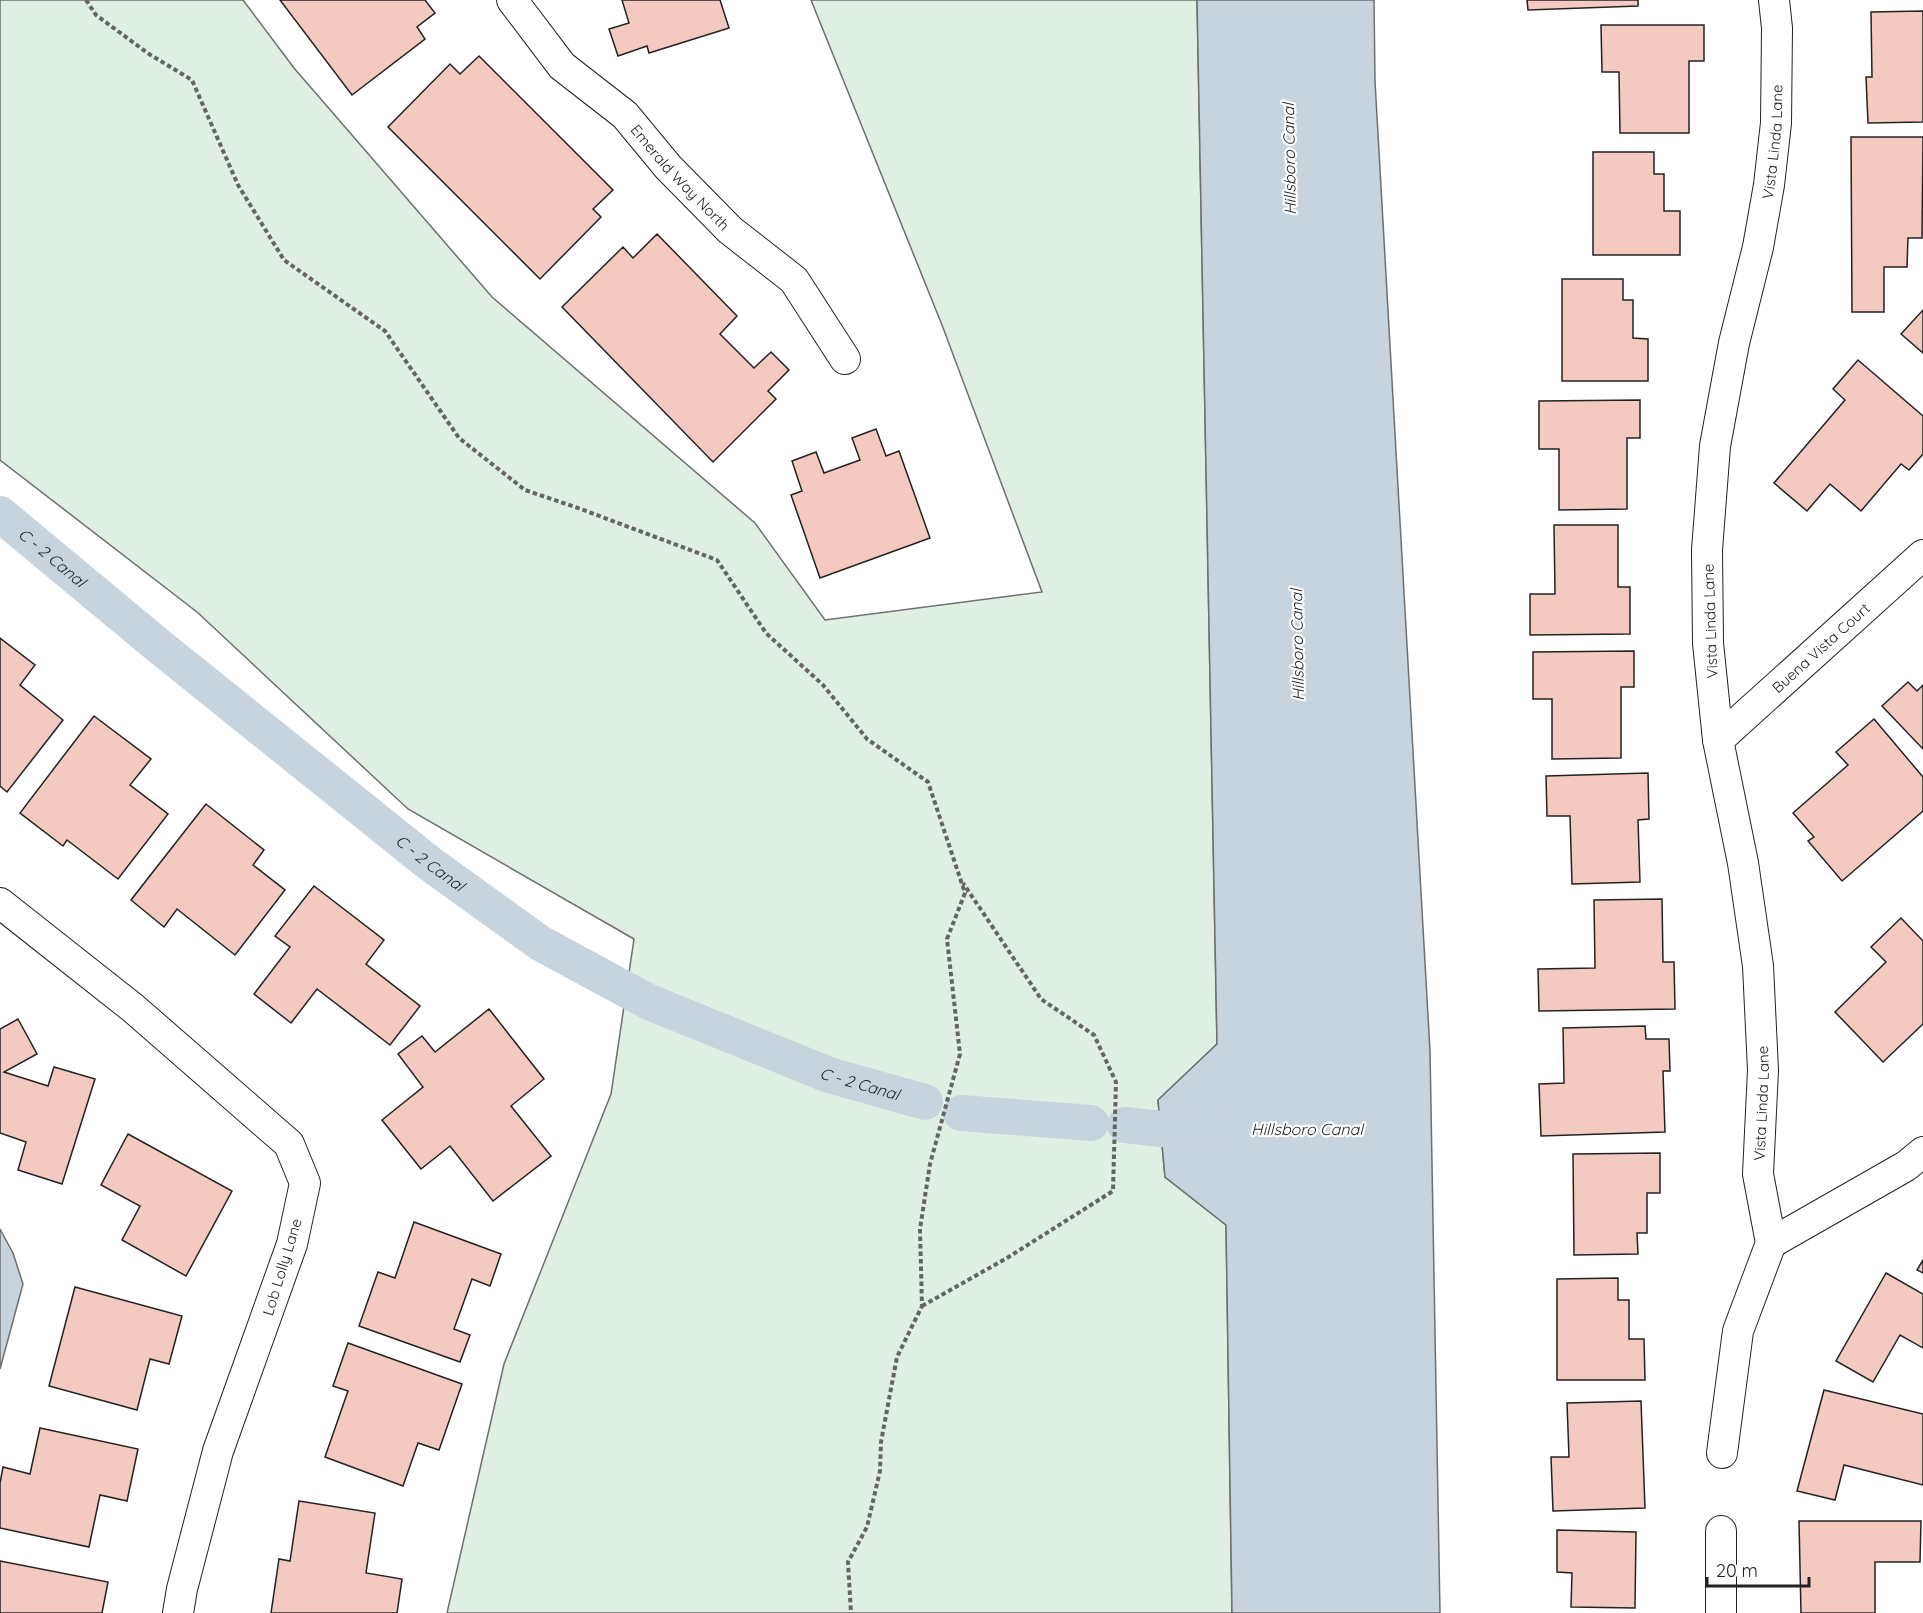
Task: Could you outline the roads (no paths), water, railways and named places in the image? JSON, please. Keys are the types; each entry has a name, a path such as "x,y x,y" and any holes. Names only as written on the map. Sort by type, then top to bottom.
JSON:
{"street":[{"name":"Emerald Way North","path":"512,0 562,66 626,116 668,167 730,230 794,280 845,359"},
{"name":"Vista Linda Lane","path":"1771,1243 1758,1174 1763,1070 1758,966 1743,863 1718,740 1708,643 1707,550 1715,446 1734,343 1758,247 1769,185 1776,123 1777,28 1774,0"},
{"name":"Buena Vista Court","path":"1718,740 1923,555"},
{"name":"Lob Lolly Lane","path":"0,903 133,1008 289,1144 305,1184 292,1244 218,1451 182,1589 178,1613"},
{"path":"1722,1453 1738,1331 1771,1243 1906,1166 1923,1152"},
{"path":"1721,1531 1721,1613"}],"water":[{"name":"Hillsboro Canal","path":"1197,0 1374,0 1375,81 1430,1051 1440,1613 1232,1613 1226,1225 1165,1177 1158,1100 1217,1044"},
{"path":"0,1229 13,1253 23,1284 0,1369"}],"waterway":[{"name":"C - 2 Canal","path":"0,514 160,647 429,863 540,943 649,1002 829,1075 925,1102"},
{"name":"C - 2 Canal","path":"961,1113 1091,1123"},
{"path":"1125,1125 1161,1129 1209,1127"}]}
